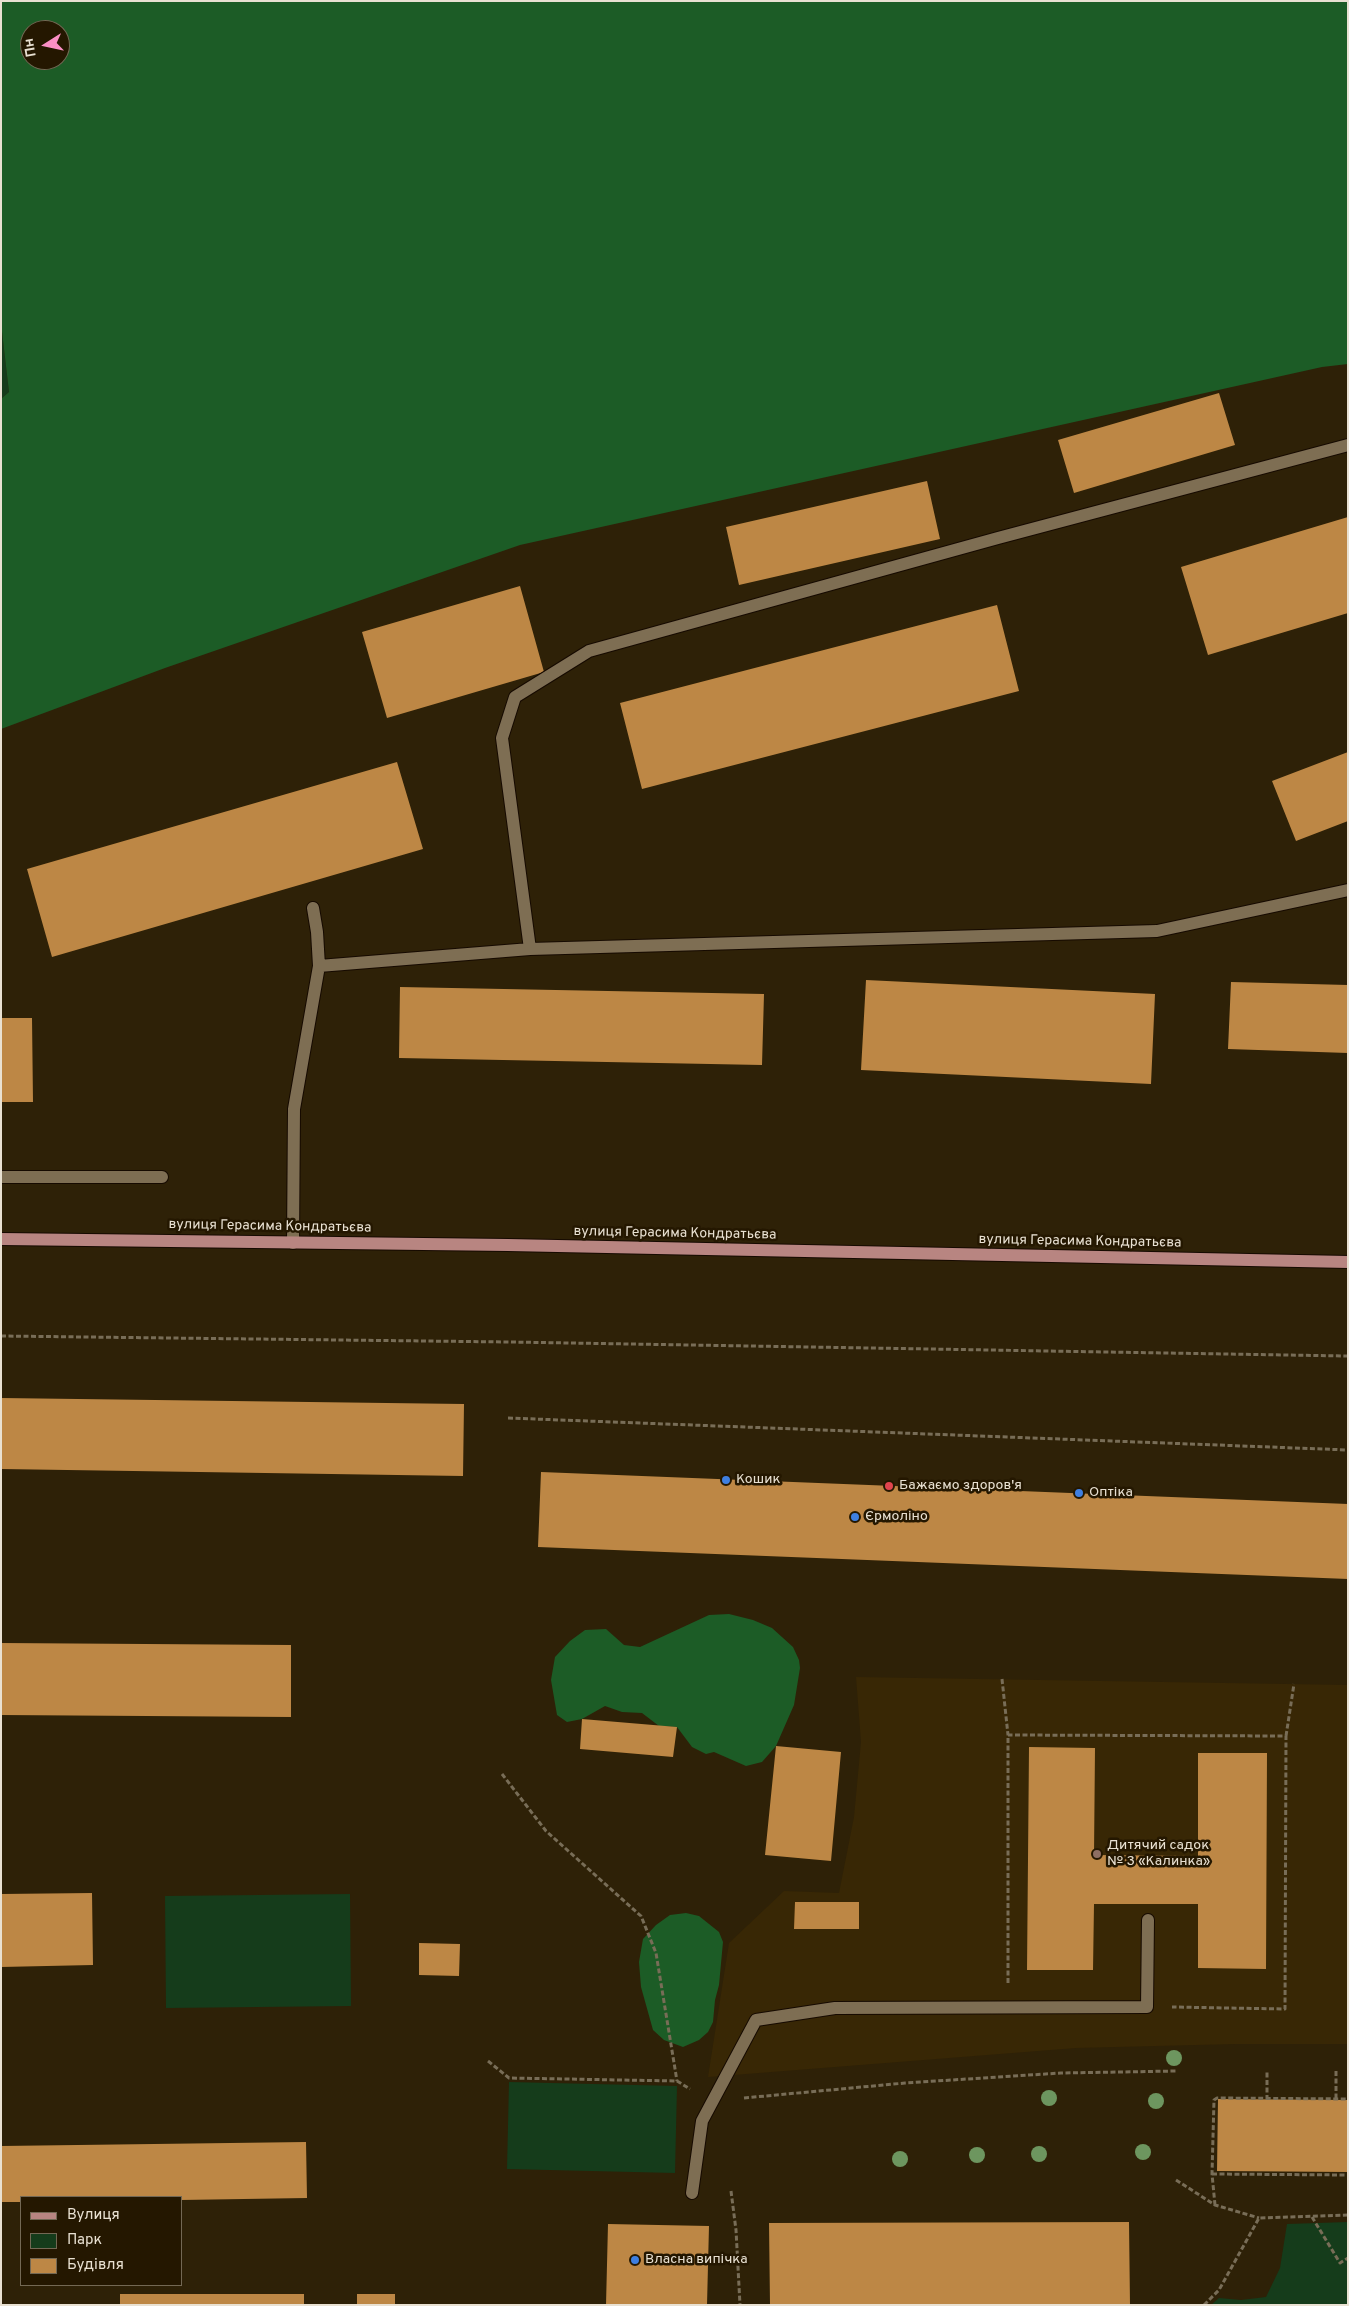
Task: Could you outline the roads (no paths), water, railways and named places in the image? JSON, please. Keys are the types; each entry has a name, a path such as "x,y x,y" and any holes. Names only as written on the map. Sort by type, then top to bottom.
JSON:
{"main road":[{"name":"вулиця Герасима Кондратьєва","path":"1,1239 1348,1262"}],"lane":[{"path":"530,949 502,738 515,697 589,651 1008,535 1348,444"},
{"path":"319,966 530,949 1157,931 1348,890"},
{"path":"293,1243 294,1109 319,966 318,932 313,908"},
{"path":"1,1177 162,1177"},
{"path":"692,2193 702,2121 756,2020 835,2008 1148,2007 1148,1920"}],"place":[{"name":"Кошик","path":"726,1480"},
{"name":"Бажаємо здоров'я","path":"889,1486"},
{"name":"Оптіка","path":"1079,1493"},
{"name":"Єрмоліно","path":"855,1517"},
{"name":"Дитячий садок № 3 «Калинка»","path":"1097,1854"},
{"name":"Власна випічка","path":"635,2260"}]}
